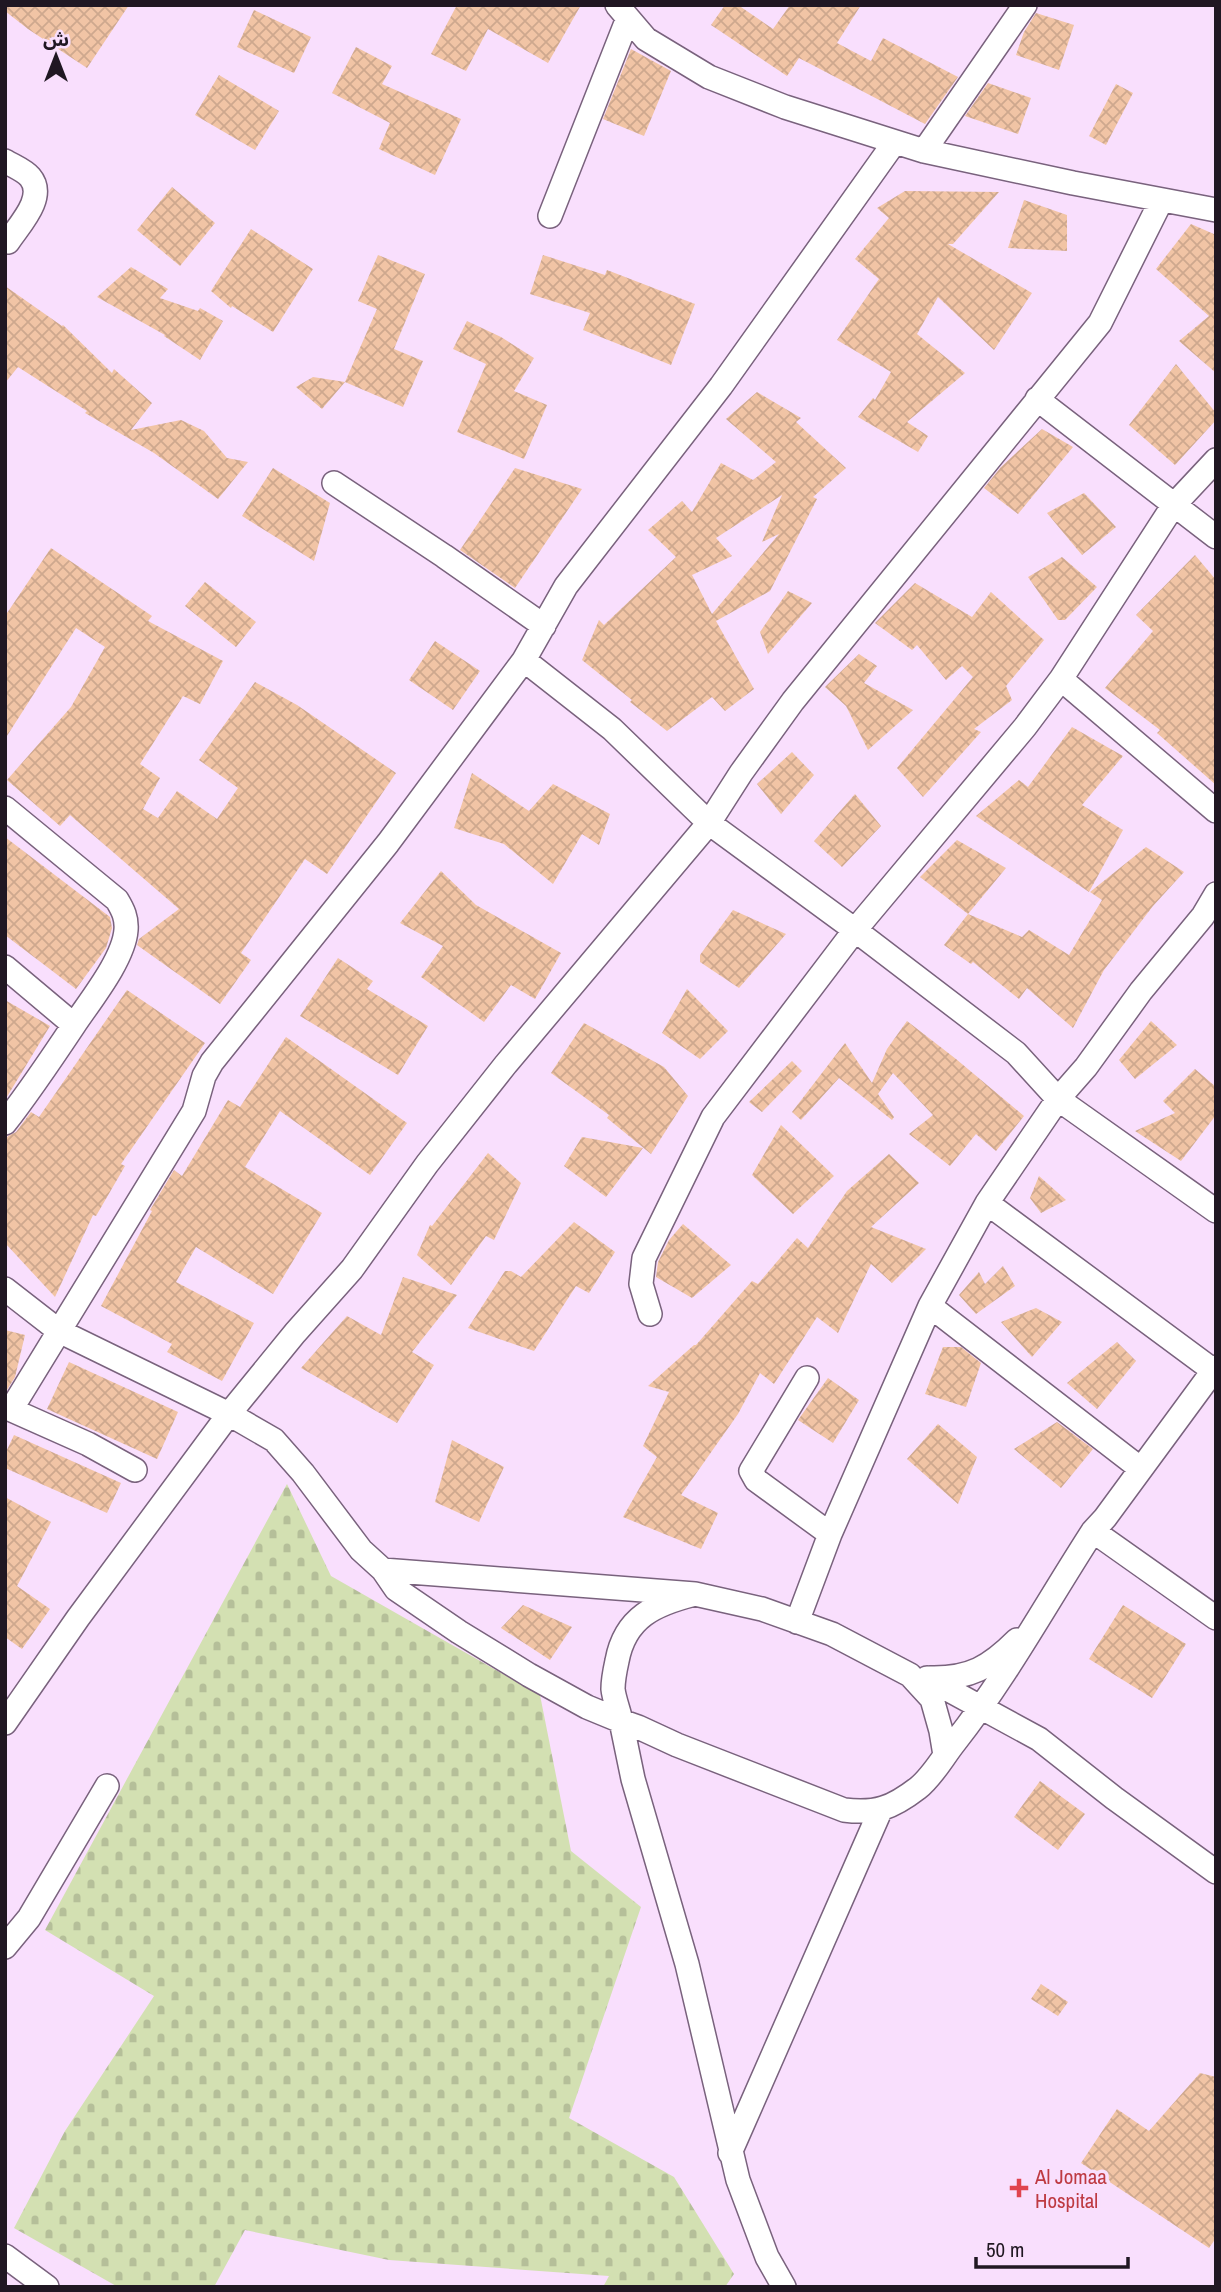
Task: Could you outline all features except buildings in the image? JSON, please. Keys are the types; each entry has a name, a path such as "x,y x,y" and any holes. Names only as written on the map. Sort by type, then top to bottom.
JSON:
{"street":[{"path":"924,151 1025,5"},
{"path":"550,216 622,12 646,39 709,77 785,107 924,151 1216,210"},
{"path":"135,1470 88,1444 9,1408 60,1331 194,1111 204,1076 212,1062 388,843 524,660 566,586 721,386 894,143"},
{"path":"5,161 29,176 36,189 33,204 8,242"},
{"path":"5,1723 78,1618 229,1414 352,1269 428,1164 506,1065 709,823 793,701 1100,323 1161,201"},
{"path":"1037,399 1216,537"},
{"path":"650,1314 641,1284 644,1258 713,1117 855,930 1025,727 1061,679 1173,506 1216,460"},
{"path":"334,483 544,626"},
{"path":"524,660 612,729 709,823 1016,1053 1058,1099 1216,1211"},
{"path":"1061,679 1216,811"},
{"path":"5,807 117,900 125,914 126,931 122,948 95,995 5,1123"},
{"path":"797,1622 830,1534 930,1306 987,1203 1058,1099 1203,916 1216,894"},
{"path":"5,967 74,1025"},
{"path":"5,1289 60,1331 229,1414 274,1440 303,1473 361,1550 383,1570 396,1589 459,1632 560,1692 621,1721 835,1807 860,1812 881,1809 919,1787 933,1772 983,1707 1093,1531 1215,1369 987,1203"},
{"path":"930,1306 1141,1469"},
{"path":"807,1378 751,1471 756,1480 830,1534"},
{"path":"1093,1531 1216,1618"},
{"path":"383,1570 695,1594 762,1609 831,1634 983,1707 1040,1739 1114,1798 1216,1872"},
{"path":"695,1594 666,1601 649,1610 633,1624 618,1653 613,1689 633,1779 687,1964 730,2153 767,2257 785,2287"},
{"path":"918,1676 959,1677 987,1666 1034,1628"},
{"path":"918,1676 932,1699 945,1755"},
{"path":"5,1947 29,1919 107,1786"},
{"path":"730,2153 881,1809"},
{"path":"5,2256 47,2287"}],"green space":[{"path":"287,1484 331,1576 540,1695 571,1851 641,1907 569,2118 674,2177 734,2274 725,2287 603,2287 609,2276 389,2260 245,2230 214,2287 118,2287 14,2228 65,2131 154,1996 45,1930"}],"place":[{"name":"Al Jomaa Hospital","path":"1019,2188"}]}
